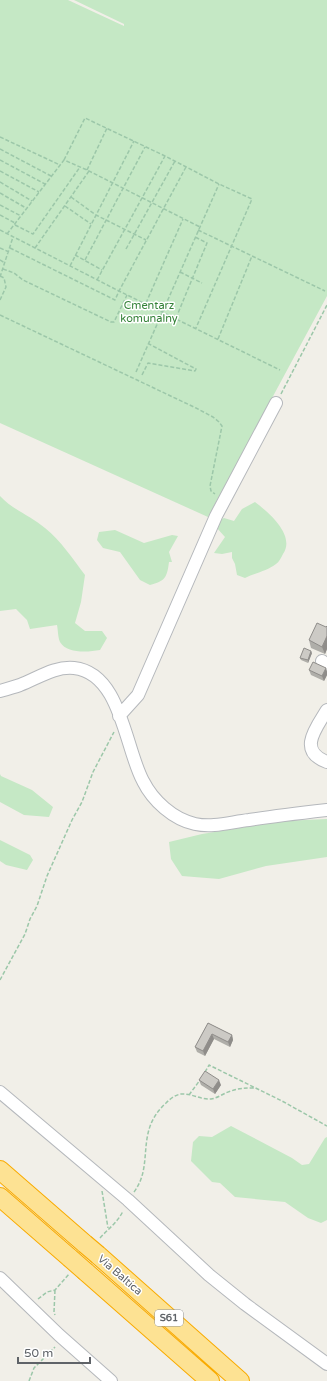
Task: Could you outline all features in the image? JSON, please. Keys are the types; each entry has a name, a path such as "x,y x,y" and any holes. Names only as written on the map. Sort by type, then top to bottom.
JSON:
{"highway":[{"name":"Via Baltica","path":"0,1170 93,1247 240,1381"},
{"name":"Via Baltica","path":"0,1197 210,1381"}],"lane":[{"path":"119,716 138,695 224,502 276,403"},
{"path":"0,691 20,685 57,669 75,668 93,674 104,684 114,704 142,781 153,797 168,810 182,819 195,824 213,826 327,810"},
{"path":"327,710 312,734 311,743 313,752 320,760 327,762"},
{"path":"0,1092 129,1201 208,1275 327,1364"},
{"path":"0,1278 111,1381"}],"path":[{"path":"7,234 64,160 85,118 252,199 196,328"},
{"path":"87,170 107,128"},
{"path":"0,137 60,165"},
{"path":"70,266 134,141"},
{"path":"85,260 145,147"},
{"path":"0,149 52,176"},
{"path":"97,280 165,156"},
{"path":"0,160 45,184"},
{"path":"64,160 124,188 200,227"},
{"path":"126,249 175,162"},
{"path":"0,215 33,234 80,167"},
{"path":"10,248 115,300 186,167"},
{"path":"0,171 39,192"},
{"path":"36,248 89,171"},
{"path":"0,182 32,201"},
{"path":"136,372 219,184"},
{"path":"0,193 27,208"},
{"path":"71,197 106,221 146,240"},
{"path":"0,205 21,216"},
{"path":"65,206 92,224"},
{"path":"146,304 183,219"},
{"path":"0,230 97,280 280,370"},
{"path":"198,230 325,291"},
{"path":"0,300 6,287 4,278 0,276 14,236"},
{"path":"175,318 207,243 195,237"},
{"path":"0,248 8,252"},
{"path":"75,255 102,270"},
{"path":"218,339 252,256"},
{"path":"0,260 5,263"},
{"path":"3,269 14,273 23,280 111,322 114,322 127,295"},
{"path":"180,272 193,277 202,283"},
{"path":"276,403 327,305"},
{"path":"0,315 196,408 219,422 222,426 210,486 211,491 224,502"},
{"path":"142,375 148,364 195,371 196,369 149,344"},
{"path":"0,980 25,934 30,919 37,906 47,876 72,820 82,802 93,772 116,729 119,716"},
{"path":"189,1095 209,1065 282,1101 327,1126"},
{"path":"93,1247 108,1228 115,1223 140,1183 147,1133 151,1121 171,1099 182,1094 204,1099 212,1099 241,1088 254,1088"},
{"path":"100,1176 104,1211 108,1228"},
{"path":"28,1305 47,1292 55,1290 66,1277"},
{"path":"28,1381 34,1368 61,1336 54,1312 55,1290"}],"green space":[{"name":"Cmentarz komunalny","path":"0,0 68,0 124,26 124,24 74,0 327,0 327,296 208,517 0,423"},
{"path":"0,496 51,533 85,575 81,602 75,623 85,631 102,631 107,638 100,650 84,652 68,649 60,642 57,625 30,629 27,620 16,609 0,611"},
{"path":"255,502 279,525 286,539 286,547 281,558 276,564 245,578 237,575 232,558 232,552 222,554 214,553 225,537 216,527 218,521 224,518 234,521 242,509"},
{"path":"115,530 144,543 172,535 178,536 169,552 172,562 169,562 166,575 162,580 150,585 140,580 120,552 103,548 97,540 99,532"},
{"path":"0,774 1,776 32,790 53,807 49,817 24,815 0,802"},
{"path":"327,819 327,857 266,866 219,879 182,876 171,859 169,842 202,834 283,821"},
{"path":"0,840 30,855 33,860 27,870 6,865 0,861"},
{"path":"231,1126 292,1158 302,1165 309,1164 327,1137 327,1220 321,1223 308,1218 285,1202 235,1197 220,1183 212,1182 191,1161 193,1142 199,1136 212,1137"}],"building":[{"path":"317,623 326,627 327,626 327,636 322,647 309,640"},
{"path":"304,648 311,651 308,660 300,658"},
{"path":"313,662 326,668 322,676 309,670"},
{"path":"208,1023 232,1035 228,1042 212,1034 203,1051 195,1047"},
{"path":"205,1071 219,1080 213,1089 199,1080"}]}
